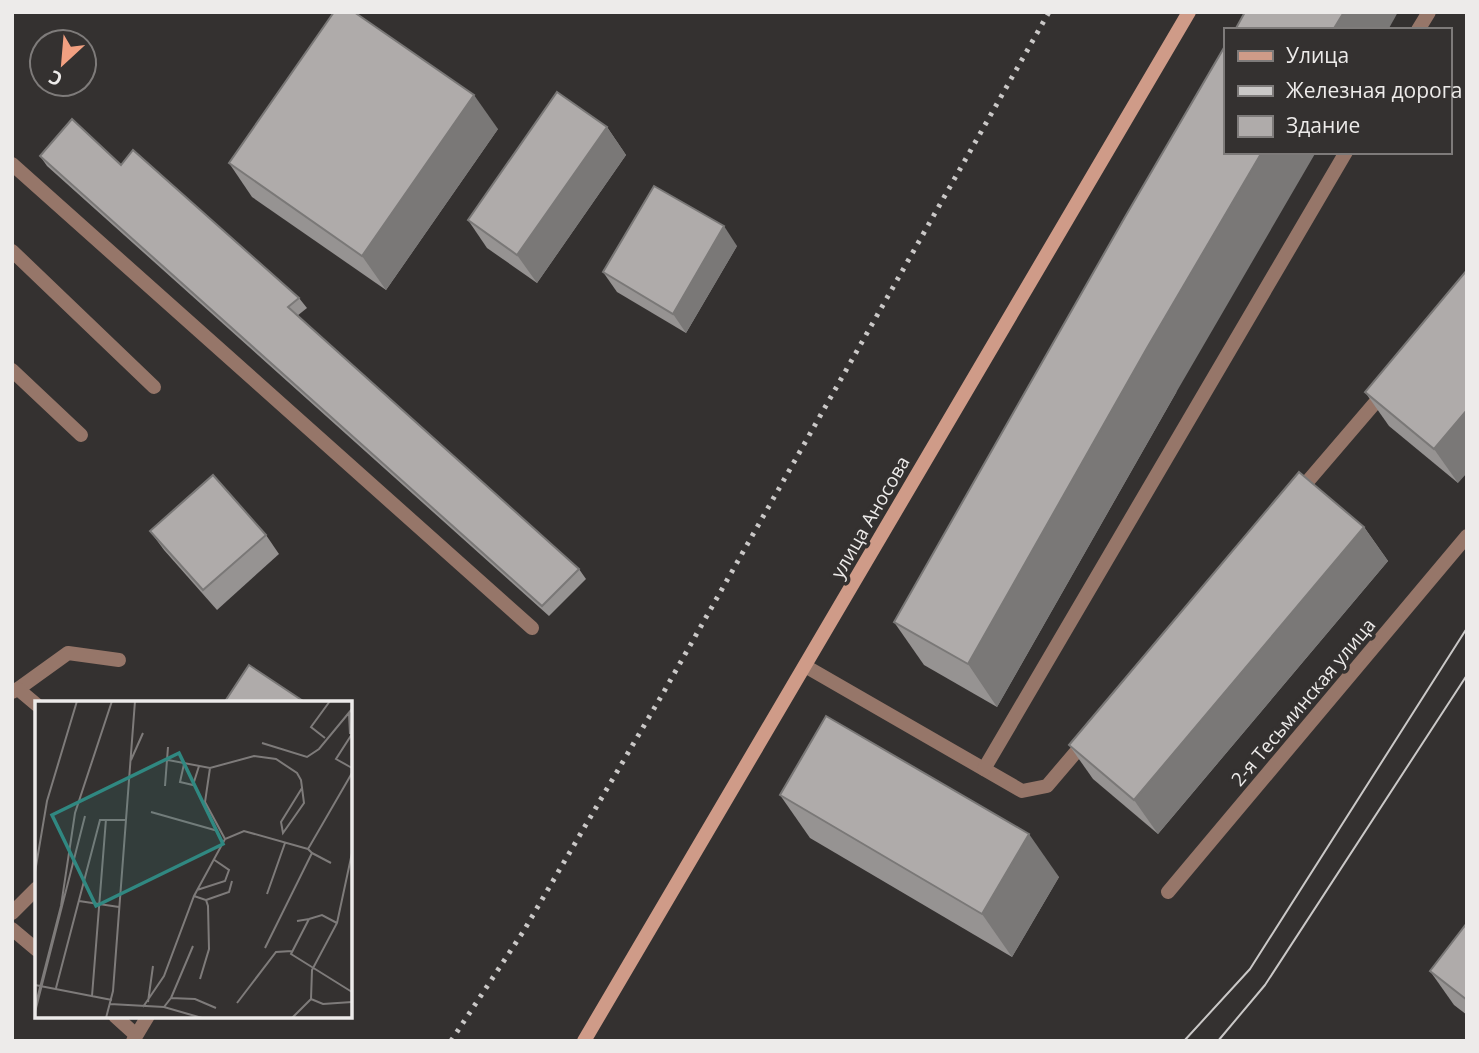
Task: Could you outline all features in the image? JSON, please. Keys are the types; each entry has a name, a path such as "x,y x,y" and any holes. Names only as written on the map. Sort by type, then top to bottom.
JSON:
{"main road":[{"name":"улица Аносова","path":"584,1041 1189,12"}],"street":[{"path":"1419,28 1429,12"},
{"path":"984,769 1345,154"},
{"path":"12,164 532,628"},
{"path":"12,251 154,387"},
{"path":"12,370 81,435"},
{"path":"1288,504 1395,379"},
{"name":"2-я Тесьминская улица","path":"1168,892 1467,536"},
{"path":"35,704 15,690 68,653 119,660"},
{"path":"805,666 1022,791 1047,786 1101,723"},
{"path":"12,914 35,890"},
{"path":"12,929 35,948"},
{"path":"117,1018 135,1038 147,1018"}],"building":[{"path":"334,12 354,12 474,95 362,256 229,163"},
{"path":"1245,12 1344,12 1334,28 1236,28"},
{"path":"1224,48 1224,154 1261,154 1147,348 968,664 894,622"},
{"path":"557,92 607,127 517,255 468,220"},
{"path":"72,119 121,165 133,150 299,298 288,307 579,569 542,606 40,156"},
{"path":"654,186 724,226 673,314 603,272"},
{"path":"1467,270 1467,410 1434,449 1365,392"},
{"path":"1299,472 1364,527 1134,800 1069,745"},
{"path":"213,475 266,535 203,590 150,531"},
{"path":"249,665 303,701 225,701"},
{"path":"826,716 1029,834 982,914 780,795"},
{"path":"1467,923 1467,1000 1430,971"}],"tram line":[{"path":"1184,1041 1250,969 1467,628"},
{"path":"1218,1041 1265,985 1467,675"}],"railway":[{"path":"451,1041 523,932 662,695 1049,12"}]}
